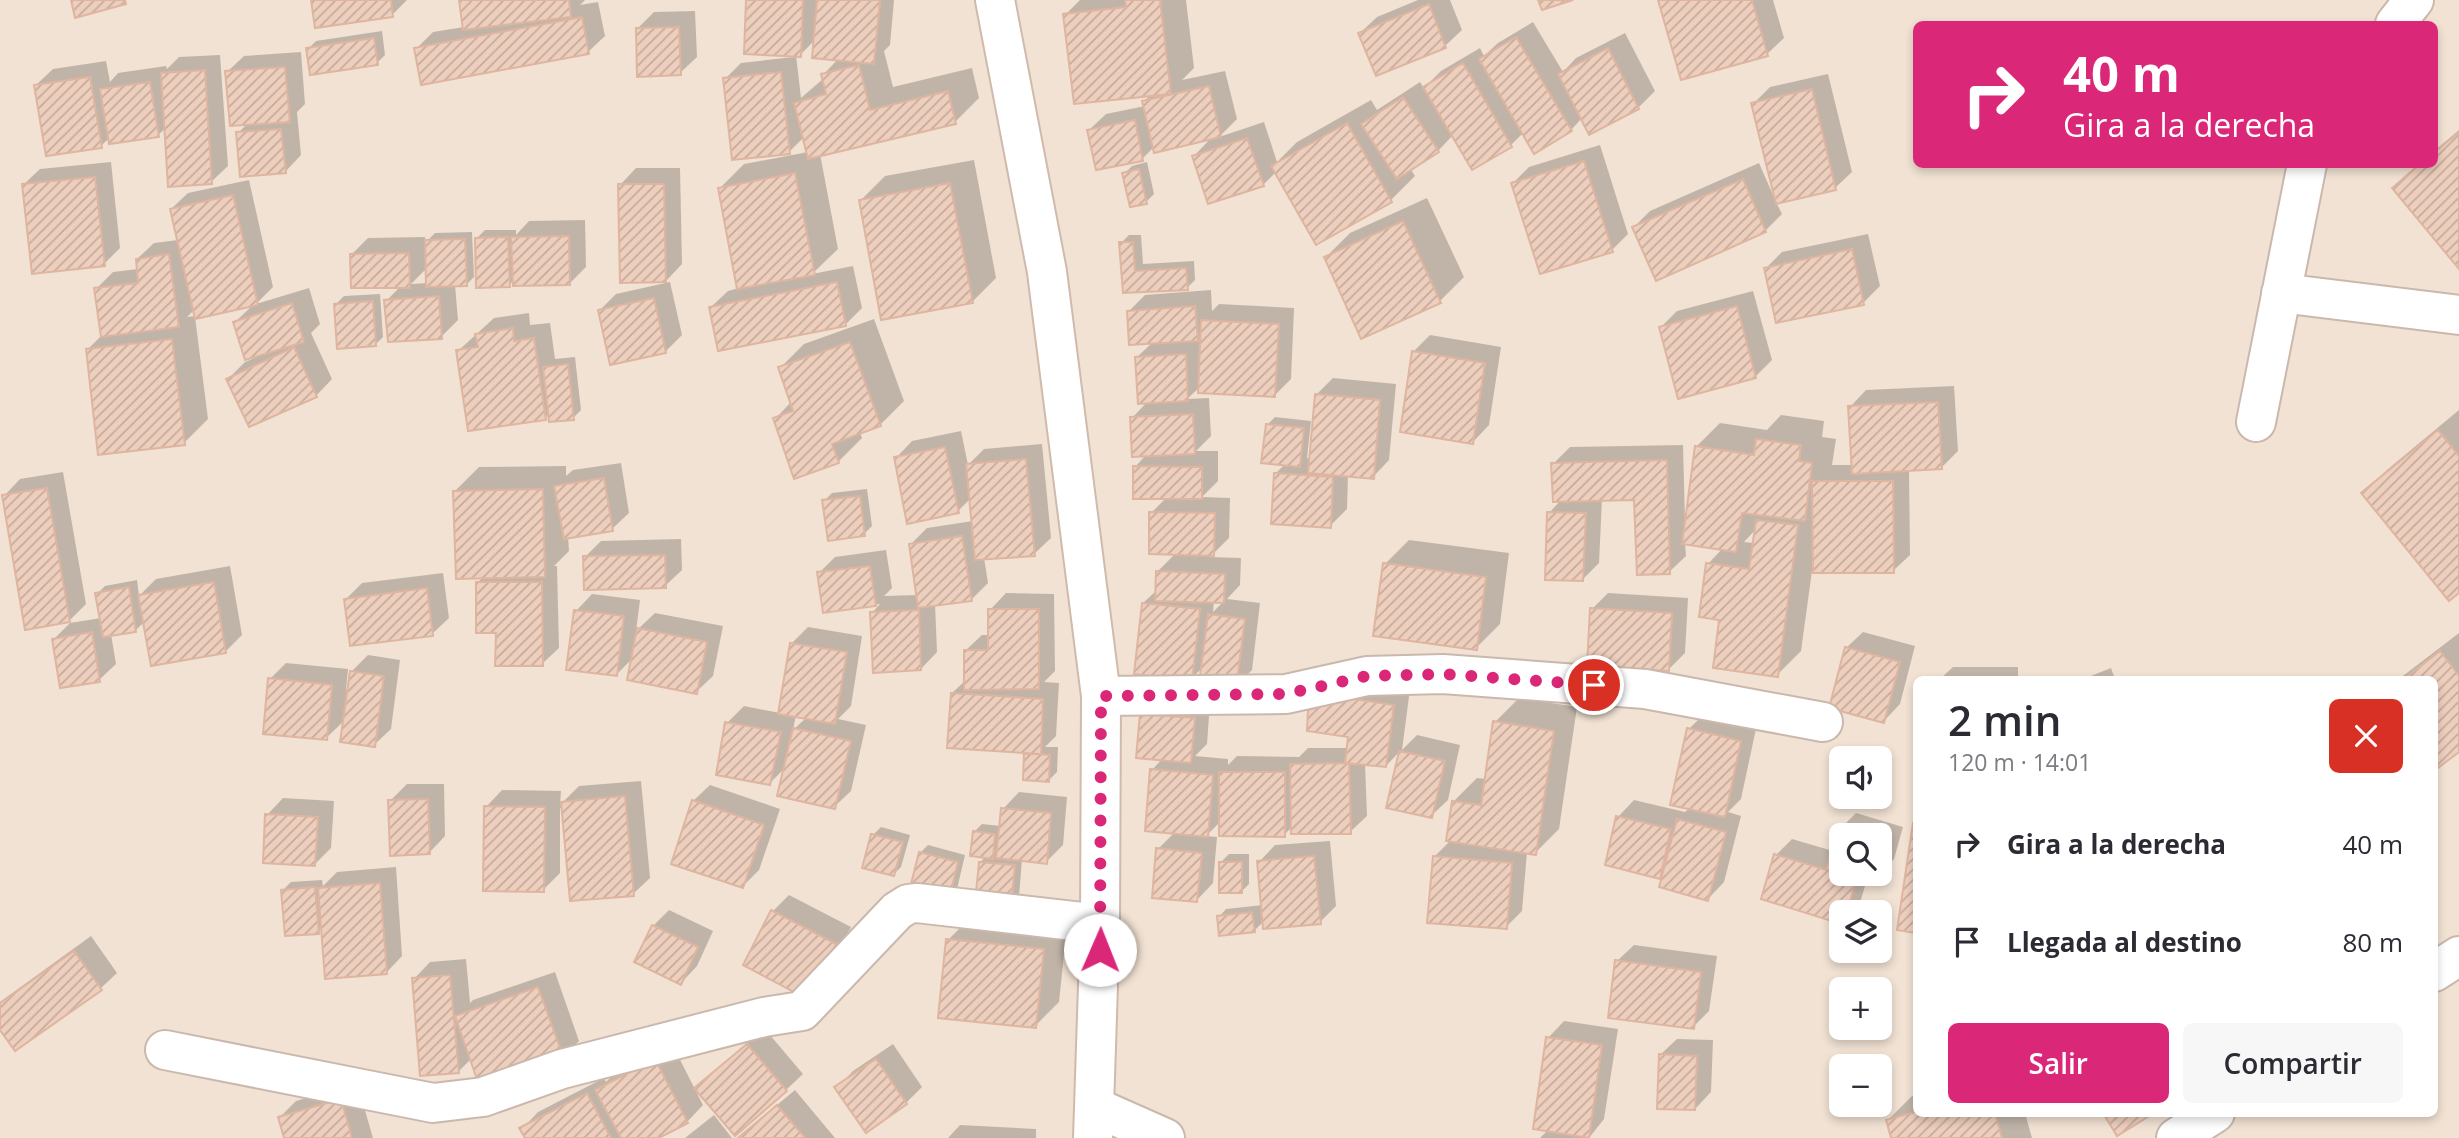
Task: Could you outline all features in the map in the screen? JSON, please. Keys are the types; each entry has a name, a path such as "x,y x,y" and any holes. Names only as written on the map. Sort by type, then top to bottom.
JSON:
{"street":[{"path":"995,0 1047,272 1101,696 1100,924 1094,1123 1165,1138"},
{"path":"2397,21 2414,0"},
{"path":"2256,422 2306,168"},
{"path":"2281,293 2459,315"},
{"path":"1101,696 1286,694 1367,676 1443,674 1645,689 1823,722"},
{"path":"165,1050 433,1103 483,1097 562,1069 764,1017 802,1011 897,911 908,904 1100,924"},
{"path":"2438,969 2459,956"},
{"path":"2176,1138 2209,1117"}],"shaded area":[{"path":"0,0 2459,0 2459,1138 0,1138"}],"building":[{"path":"71,0 125,0 126,4 75,18"},
{"path":"311,0 391,0 393,17 315,28"},
{"path":"459,0 569,0 571,17 463,30"},
{"path":"746,0 803,0 801,57 744,54"},
{"path":"817,0 880,0 874,64 812,58"},
{"path":"1125,0 1160,0 1171,94 1074,104 1063,14 1126,7"},
{"path":"1538,0 1573,0 1542,10"},
{"path":"1658,0 1752,0 1768,56 1681,80"},
{"path":"1429,4 1446,48 1376,76 1358,33"},
{"path":"582,17 589,54 421,85 414,48"},
{"path":"679,27 681,75 637,77 636,28"},
{"path":"1516,37 1572,131 1534,154 1479,59"},
{"path":"374,38 378,65 310,75 306,48"},
{"path":"1608,48 1639,109 1589,135 1558,74"},
{"path":"1463,63 1512,147 1472,170 1423,87"},
{"path":"859,65 870,110 948,91 956,124 808,159 794,103 826,94 821,74"},
{"path":"285,67 290,122 230,126 225,71"},
{"path":"205,70 212,184 168,187 161,73"},
{"path":"781,72 790,154 732,160 723,78"},
{"path":"90,77 102,148 46,156 34,85"},
{"path":"150,82 159,137 109,144 100,89"},
{"path":"1209,86 1221,137 1154,153 1142,101"},
{"path":"1812,89 1836,190 1776,204 1751,103"},
{"path":"1403,97 1439,152 1397,179 1361,124"},
{"path":"1135,120 1143,161 1096,170 1087,130"},
{"path":"1347,123 1392,202 1316,245 1271,166"},
{"path":"281,129 286,173 240,177 236,132"},
{"path":"2459,132 2459,269 2392,188 2415,168 2438,168 2438,150"},
{"path":"1247,138 1264,186 1208,204 1192,156"},
{"path":"1584,161 1613,252 1540,274 1511,183"},
{"path":"1139,169 1147,204 1130,207 1122,173"},
{"path":"795,173 815,275 737,289 718,188"},
{"path":"95,177 105,266 32,274 22,184"},
{"path":"1743,179 1766,232 1656,281 1632,227"},
{"path":"950,183 973,303 881,320 859,200"},
{"path":"618,184 664,184 666,282 620,283"},
{"path":"233,195 258,305 195,319 170,209"},
{"path":"1403,221 1441,303 1361,339 1324,257"},
{"path":"569,236 570,285 513,286 511,237"},
{"path":"508,237 510,287 476,288 475,238"},
{"path":"465,239 467,286 426,287 425,240"},
{"path":"1119,242 1133,242 1135,271 1186,268 1188,290 1123,293"},
{"path":"1852,249 1864,305 1776,323 1764,268"},
{"path":"409,253 410,288 351,288 350,254"},
{"path":"169,254 179,327 101,337 94,288 138,283 136,259"},
{"path":"837,282 846,326 718,351 709,307"},
{"path":"439,296 442,339 388,342 384,300"},
{"path":"654,298 666,353 610,365 598,310"},
{"path":"373,301 376,346 337,349 334,304"},
{"path":"292,303 304,342 245,360 233,322"},
{"path":"1195,306 1198,341 1129,345 1127,311"},
{"path":"1737,306 1756,378 1678,399 1659,327"},
{"path":"1201,320 1279,324 1275,397 1198,393"},
{"path":"513,328 514,341 534,338 546,420 468,431 456,350 478,347 475,334"},
{"path":"172,339 185,445 98,455 86,349"},
{"path":"850,342 881,426 832,444 839,463 794,479 773,418 793,411 778,367"},
{"path":"294,347 317,397 249,427 226,379"},
{"path":"1412,351 1485,363 1473,444 1400,432"},
{"path":"1186,354 1188,401 1138,404 1135,357"},
{"path":"568,364 574,420 549,422 543,367"},
{"path":"1315,394 1380,400 1374,479 1308,473"},
{"path":"1938,402 1942,469 1852,474 1848,406"},
{"path":"1193,414 1195,454 1132,457 1130,417"},
{"path":"1266,424 1304,428 1300,467 1261,463"},
{"path":"2438,430 2459,456 2459,593 2449,601 2361,493"},
{"path":"1756,439 1801,445 1799,461 1812,463 1805,521 1742,513 1736,552 1682,544 1695,446 1754,455"},
{"path":"945,447 959,513 907,524 894,457"},
{"path":"1026,459 1035,556 975,560 966,464"},
{"path":"1667,460 1670,574 1637,575 1634,500 1553,502 1551,463"},
{"path":"1133,466 1202,467 1202,499 1133,499"},
{"path":"1274,473 1333,477 1331,528 1271,524"},
{"path":"604,478 613,531 564,539 554,486"},
{"path":"1812,481 1893,481 1894,573 1813,573"},
{"path":"47,488 70,622 25,630 2,495"},
{"path":"543,489 545,577 456,579 453,491"},
{"path":"860,496 865,536 828,541 822,500"},
{"path":"1149,512 1215,513 1214,556 1149,554"},
{"path":"1547,512 1586,513 1583,581 1545,580"},
{"path":"1756,520 1798,525 1778,677 1713,668 1719,620 1699,617 1706,563 1749,569"},
{"path":"962,536 972,601 918,608 909,544"},
{"path":"665,555 666,588 584,590 583,556"},
{"path":"1383,563 1486,577 1477,650 1373,636"},
{"path":"870,566 876,606 823,613 817,572"},
{"path":"1156,571 1225,574 1224,603 1155,601"},
{"path":"214,582 226,653 151,666 138,595"},
{"path":"476,582 542,582 543,666 495,666 496,633 476,633"},
{"path":"129,587 136,632 103,637 95,593"},
{"path":"427,588 433,636 350,646 344,599"},
{"path":"1142,603 1200,609 1192,681 1134,674"},
{"path":"1590,608 1672,613 1669,671 1587,666"},
{"path":"988,609 1039,609 1039,689 964,690 964,650 988,650"},
{"path":"574,610 624,616 617,676 566,670"},
{"path":"919,610 921,670 873,673 870,612"},
{"path":"1208,614 1245,619 1236,688 1199,683"},
{"path":"637,628 707,642 697,694 627,680"},
{"path":"92,632 100,682 60,688 52,639"},
{"path":"790,643 847,652 835,724 778,714"},
{"path":"1845,647 1900,662 1884,723 1829,708"},
{"path":"2440,651 2459,676 2459,752 2438,768 2438,676 2408,676"},
{"path":"350,671 384,676 375,747 340,742"},
{"path":"268,678 332,685 327,740 263,734"},
{"path":"951,693 1043,699 1041,754 947,748"},
{"path":"1347,698 1394,705 1386,767 1345,763 1348,737 1307,731 1308,710"},
{"path":"1140,714 1195,718 1191,763 1136,758"},
{"path":"1493,721 1554,731 1536,855 1446,841 1452,801 1481,805"},
{"path":"725,722 781,732 770,785 716,775"},
{"path":"793,728 851,741 835,809 777,796"},
{"path":"1687,728 1741,741 1725,817 1670,805"},
{"path":"1399,751 1445,761 1432,818 1386,808"},
{"path":"1024,753 1050,755 1049,782 1023,780"},
{"path":"1349,763 1351,834 1291,834 1290,764"},
{"path":"1150,769 1213,775 1208,837 1145,831"},
{"path":"1219,772 1285,772 1285,837 1219,836"},
{"path":"625,796 634,896 570,901 561,802"},
{"path":"428,799 430,854 390,856 388,800"},
{"path":"692,800 764,825 743,888 671,864"},
{"path":"484,806 545,807 544,892 483,891"},
{"path":"1001,808 1051,813 1047,864 996,858"},
{"path":"265,814 318,817 315,866 263,863"},
{"path":"1616,816 1671,829 1660,879 1605,865"},
{"path":"1677,819 1726,832 1708,901 1659,887"},
{"path":"1913,823 1913,933 1897,930"},
{"path":"973,831 995,834 993,859 970,856"},
{"path":"871,834 903,842 894,876 862,868"},
{"path":"1156,848 1202,853 1197,902 1152,898"},
{"path":"919,852 958,862 949,899 910,888"},
{"path":"1774,854 1826,870 1829,860 1829,886 1854,886 1850,900 1829,900 1829,920 1761,899"},
{"path":"1314,856 1321,924 1263,929 1257,861"},
{"path":"1433,856 1512,863 1507,929 1427,923"},
{"path":"979,862 1015,865 1011,907 975,903"},
{"path":"1219,862 1242,862 1242,893 1219,893"},
{"path":"380,883 387,974 325,979 318,888"},
{"path":"315,887 319,934 285,936 281,890"},
{"path":"771,910 836,944 807,999 743,965"},
{"path":"1252,912 1255,932 1219,936 1217,916"},
{"path":"652,925 698,947 681,985 634,962"},
{"path":"946,939 1044,949 1036,1028 938,1018"},
{"path":"74,951 102,990 15,1051 0,1030 0,1003"},
{"path":"1615,960 1701,972 1694,1029 1608,1018"},
{"path":"450,975 459,1073 420,1076 412,978"},
{"path":"538,987 564,1059 480,1088 455,1016"},
{"path":"1546,1037 1602,1045 1589,1138 1533,1129"},
{"path":"747,1044 787,1091 735,1136 694,1088"},
{"path":"1659,1054 1697,1056 1695,1110 1657,1109"},
{"path":"655,1059 688,1123 659,1138 621,1138 595,1090"},
{"path":"876,1059 907,1104 866,1133 834,1087"},
{"path":"587,1093 611,1138 525,1138 519,1128"},
{"path":"341,1099 352,1138 284,1138 278,1117"},
{"path":"777,1105 805,1138 738,1138"},
{"path":"1913,1113 1913,1117 1996,1117 2002,1138 1891,1138 1886,1120"},
{"path":"2105,1117 2148,1117 2117,1136"}],"route":[{"path":"1100,950 1101,696 1286,694 1367,676 1443,674 1594,685"}]}
